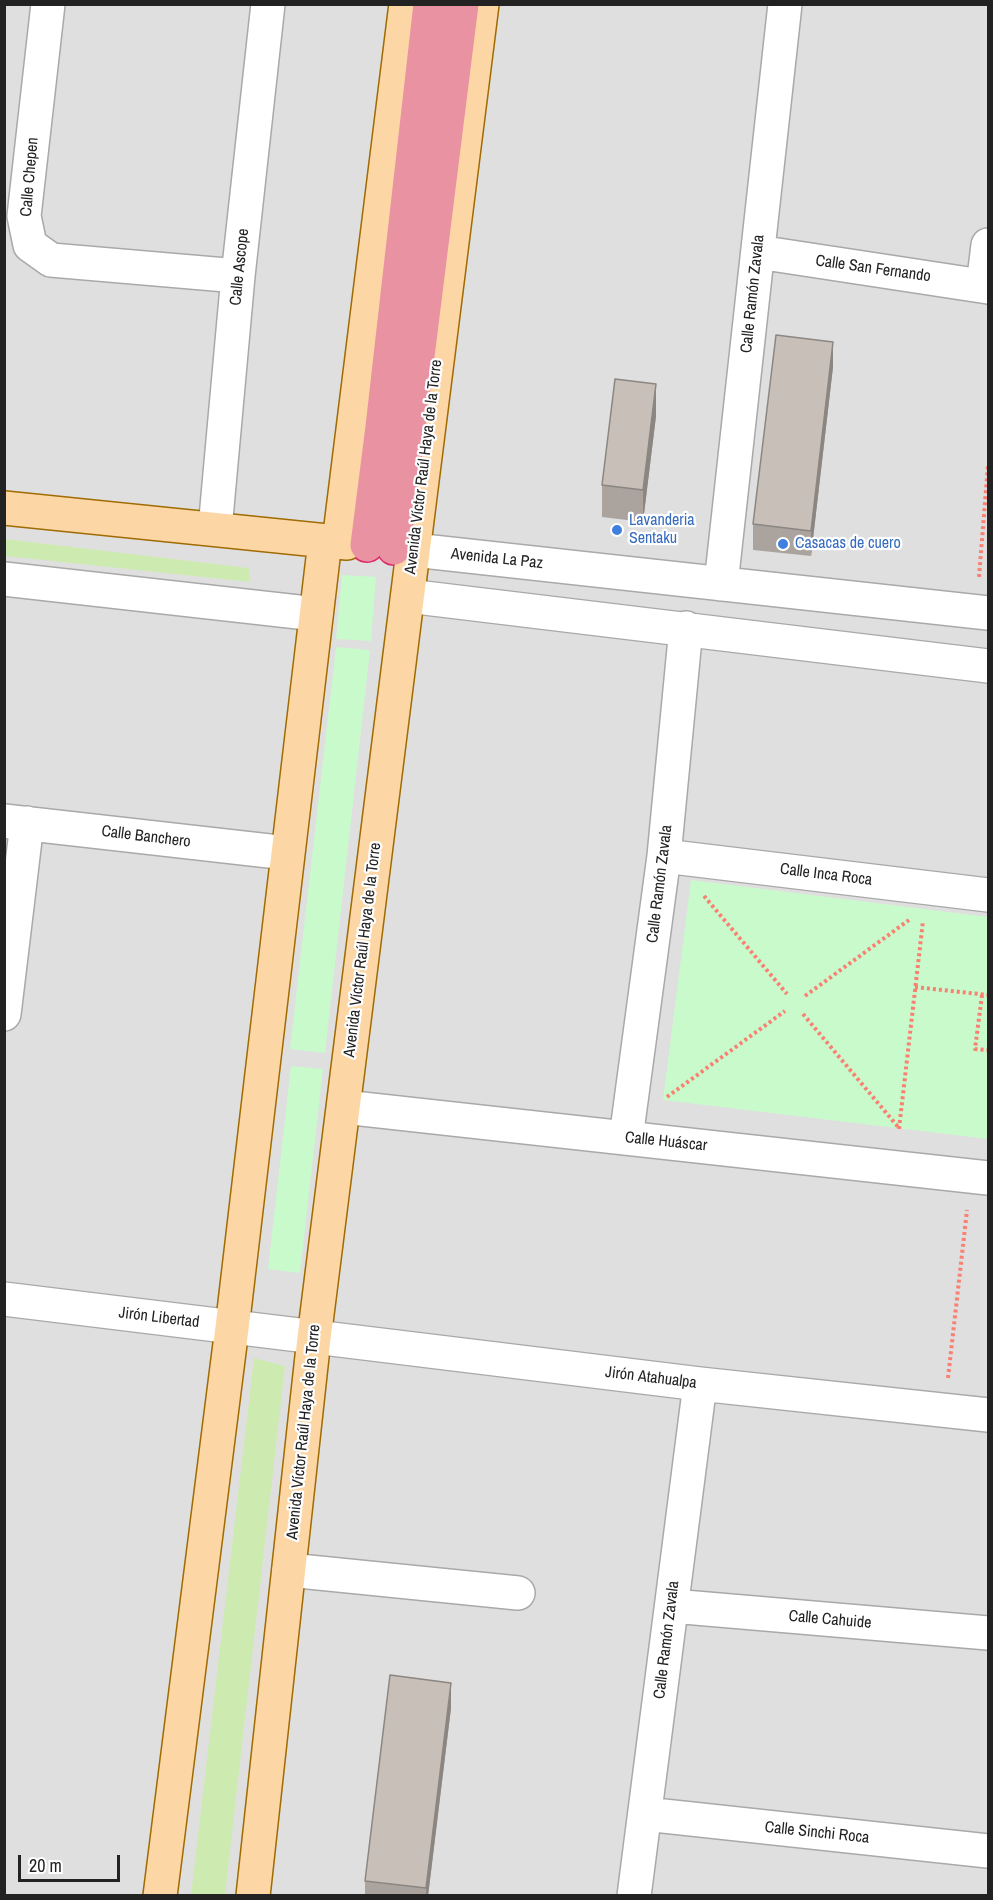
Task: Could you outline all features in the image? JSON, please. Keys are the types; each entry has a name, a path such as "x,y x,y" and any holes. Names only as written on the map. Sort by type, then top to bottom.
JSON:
{"highway":[{"path":"368,545 430,4"},
{"path":"368,545 462,4"}],"main road":[{"name":"Avenida Víctor Raúl Haya de la Torre","path":"253,1896 314,1338 408,596 368,545 406,4"},
{"name":"Avenida Víctor Raúl Haya de la Torre","path":"160,1896 232,1328 316,614 368,545 482,4"},
{"name":"Avenida La Paz","path":"4,508 368,545"}],"street":[{"name":"Calle Chepen","path":"48,4 24,216 30,245 51,260 238,276"},
{"name":"Calle Ascope","path":"215,529 238,276 268,4"},
{"name":"Calle Ramón Zavala","path":"721,584 785,4"},
{"path":"986,286 988,245"},
{"name":"Calle San Fernando","path":"758,252 986,286"},
{"name":"Avenida La Paz","path":"368,545 982,613"},
{"path":"4,579 316,614"},
{"path":"408,596 988,666"},
{"name":"Calle Ramón Zavala","path":"626,1138 664,856 686,628"},
{"path":"4,1014 16,822"},
{"name":"Calle Banchero","path":"16,822 287,853"},
{"name":"Calle Inca Roca","path":"664,856 988,895"},
{"name":"Calle Huáscar","path":"344,1107 980,1177"},
{"name":"Jirón Libertad","path":"4,1299 314,1338"},
{"name":"Jirón Atahualpa","path":"314,1338 700,1384 988,1415"},
{"name":"Calle Ramón Zavala","path":"634,1896 700,1384"},
{"path":"289,1570 518,1593"},
{"name":"Calle Cahuide","path":"672,1606 988,1633"},
{"name":"Calle Sinchi Roca","path":"645,1814 988,1851"}],"path":[{"path":"982,613 988,465"},
{"path":"698,889 787,994"},
{"path":"805,996 915,916"},
{"path":"803,1014 900,1128 923,920"},
{"path":"915,987 988,995"},
{"path":"982,994 975,1049 988,1050"},
{"path":"663,1100 785,1011"},
{"path":"944,1409 980,1177"}],"shaded area":[{"path":"5,5 988,5 988,1895 5,1895"}],"green space":[{"path":"5,539 249,568 250,582 5,556"},
{"path":"342,575 376,577 371,641 336,639"},
{"path":"336,647 370,650 325,1053 290,1049"},
{"path":"691,880 988,917 988,1139 663,1100"},
{"path":"291,1066 323,1069 300,1273 268,1269"},
{"path":"254,1358 285,1366 225,1895 191,1895"}],"building":[{"path":"776,335 833,342 811,531 753,524"},
{"path":"615,379 656,384 643,490 602,485"},
{"path":"390,1675 451,1683 426,1888 365,1881"}],"place":[{"name":"Lavanderia Sentaku","path":"617,530"},
{"name":"Casacas de cuero","path":"783,544"}]}
